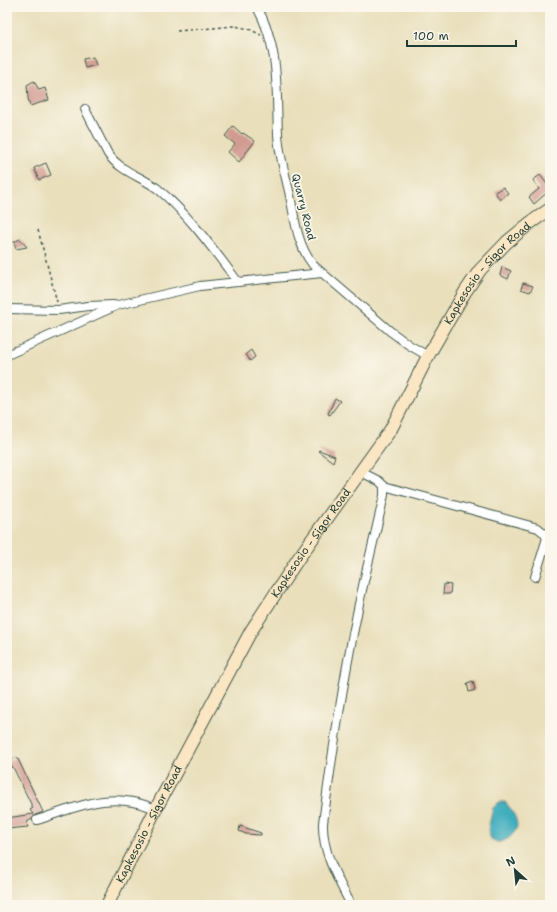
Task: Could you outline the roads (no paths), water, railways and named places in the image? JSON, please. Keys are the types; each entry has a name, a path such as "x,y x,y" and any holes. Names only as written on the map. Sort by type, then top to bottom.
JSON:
{"main road":[{"name":"Kapkesosio - Sigor Road","path":"107,905 156,809 252,631 298,559 391,429 428,356 465,292 480,270 507,242 550,209"}],"street":[{"name":"Quarry Road","path":"257,7 267,28 271,41 276,68 278,135 284,171 297,234 309,260 322,273 390,331 409,345 428,356"},
{"path":"85,109 112,161 126,172 157,188 201,233 238,282"},
{"path":"7,309 59,310 118,304 200,286 322,273"},
{"path":"7,355 118,304"},
{"path":"361,472 379,481 384,486 538,528 547,538 535,577"},
{"path":"351,905 325,847 322,836 323,823 335,733 370,549 385,492 384,486"},
{"path":"37,820 77,807 114,800 127,801 156,809"}],"water":[{"path":"499,802 505,802 509,807 515,816 517,825 515,831 510,837 504,841 497,842 491,839 488,830 493,808"}]}
